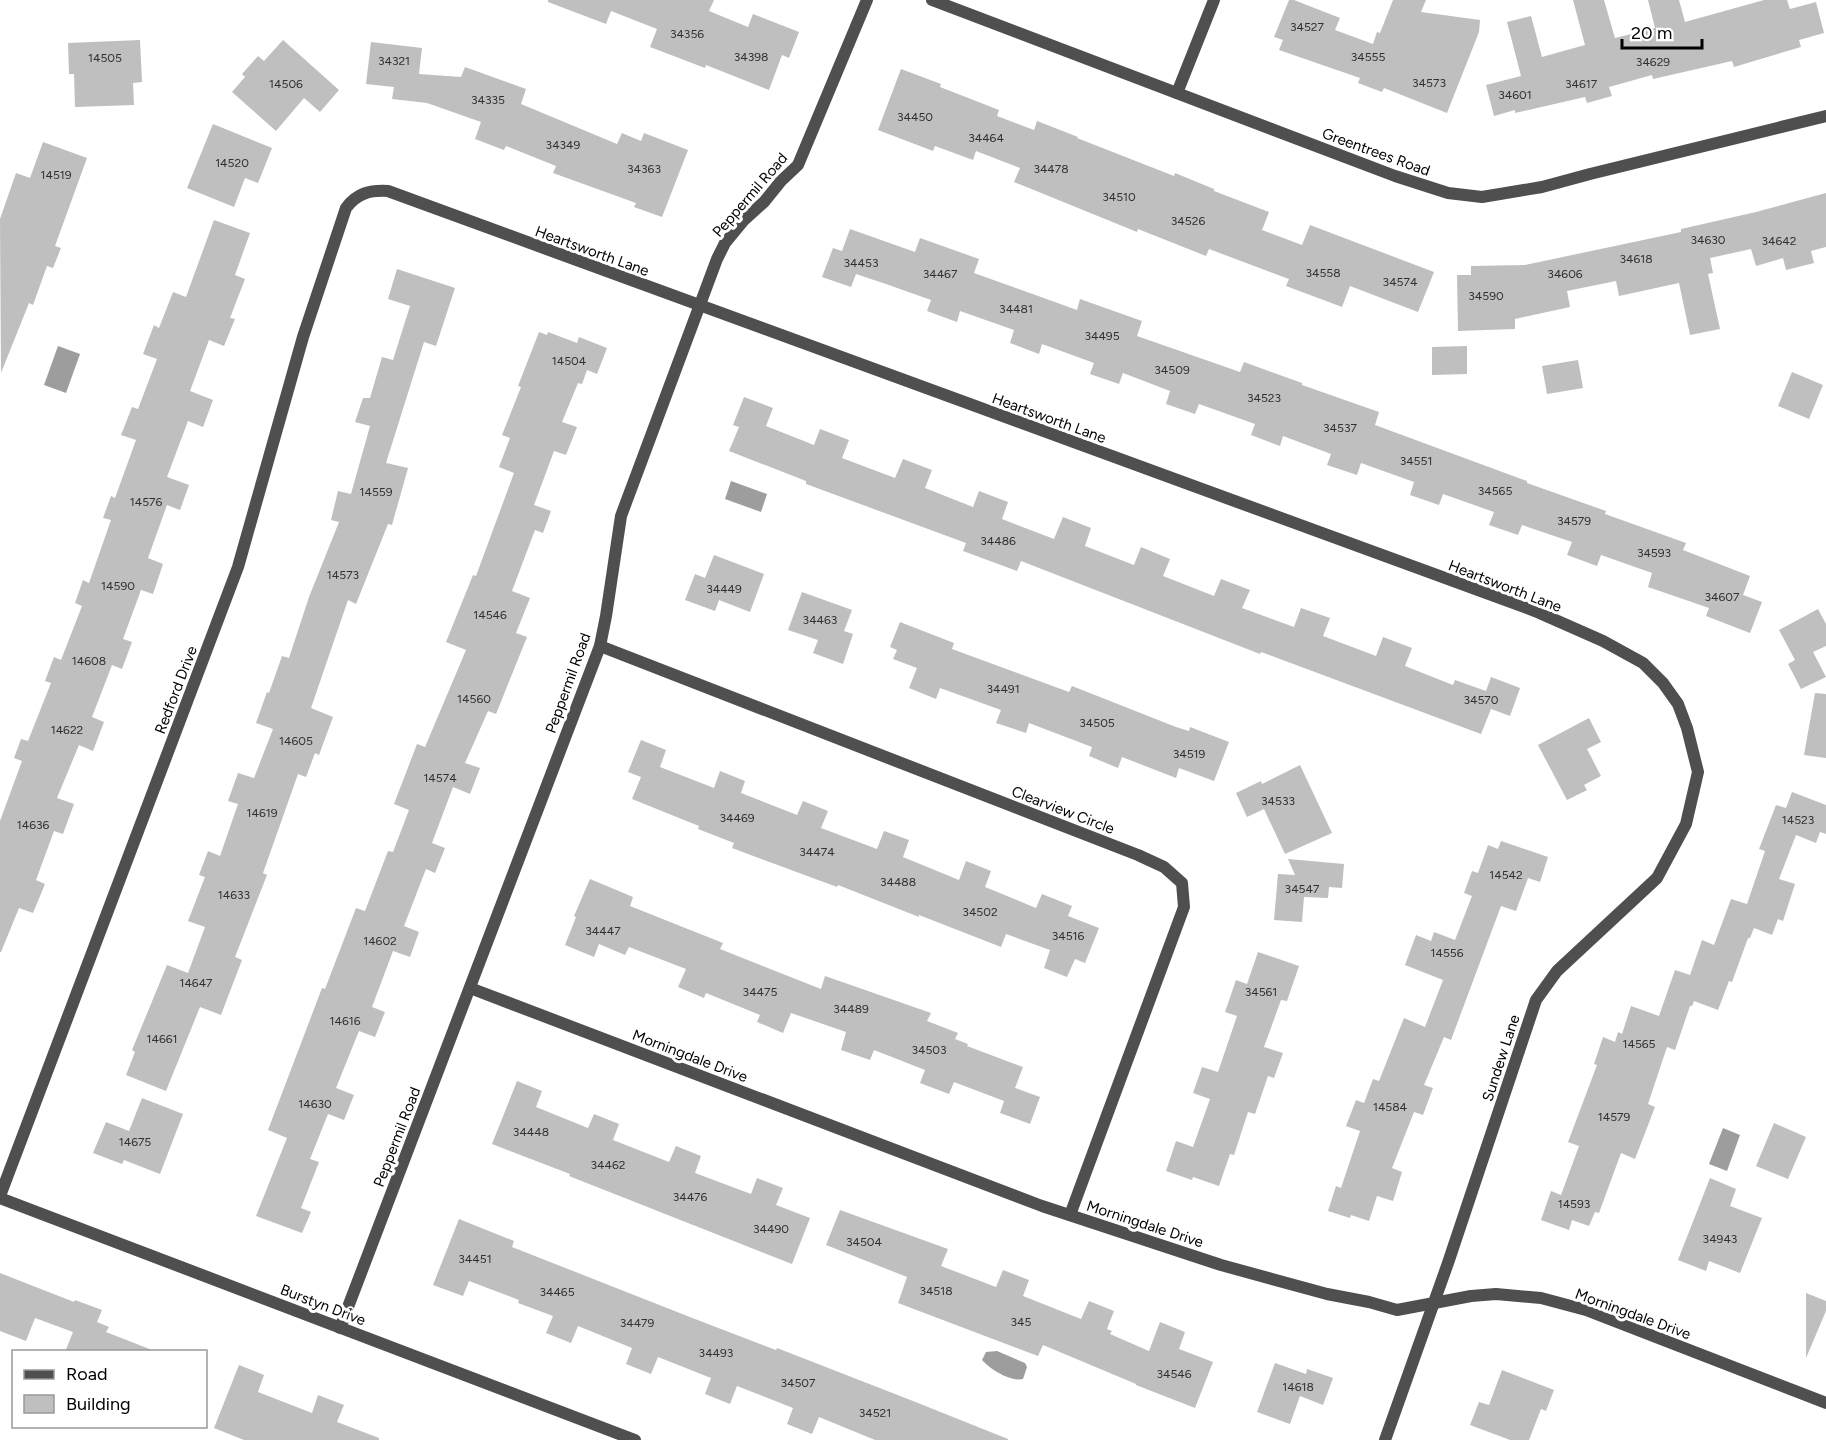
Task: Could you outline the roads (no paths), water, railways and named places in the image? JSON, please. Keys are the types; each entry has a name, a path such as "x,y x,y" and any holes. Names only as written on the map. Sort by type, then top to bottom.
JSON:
{"street":[{"name":"Peppermil Road","path":"340,1328 600,646 621,516 699,306 725,243 744,220 798,165 867,0"},
{"name":"Greentrees Road","path":"932,0 1395,176 1448,193 1482,197 1542,188 1826,116"},
{"path":"1177,93 1214,0"},
{"name":"Heartsworth Lane","path":"364,194 388,191 1535,611 1603,641 1643,663 1663,683 1678,704 1688,728"},
{"name":"Redford Drive","path":"0,1197 238,567 303,337 346,208 353,199 364,194"},
{"name":"Clearview Circle","path":"600,646 1138,855 1164,867 1182,883 1184,907 1070,1215"},
{"name":"Sundew Lane","path":"1385,1440 1434,1303 1536,1000 1557,971 1657,878 1686,824 1698,772 1688,728"},
{"name":"Morningdale Drive","path":"470,987 1070,1215 1221,1265 1327,1294 1397,1310 1471,1296 1496,1294 1541,1298 1586,1310 1826,1403"},
{"name":"Burstyn Drive","path":"0,1197 634,1440"}]}
